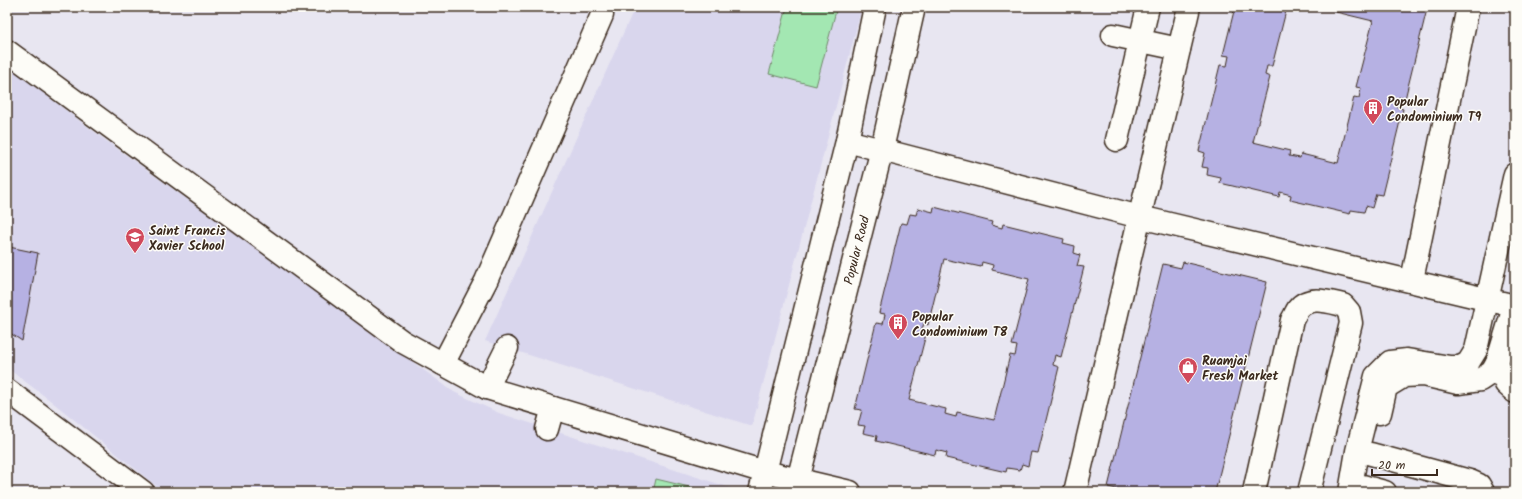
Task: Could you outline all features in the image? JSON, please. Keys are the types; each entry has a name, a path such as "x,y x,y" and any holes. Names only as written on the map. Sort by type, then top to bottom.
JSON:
{"street":[{"path":"762,482 847,141 875,7"},
{"name":"Popular Road","path":"796,486 882,149 914,7"},
{"path":"1118,140 1148,7"},
{"path":"1075,492 1189,7"},
{"path":"1412,280 1468,7"},
{"path":"443,364 486,281 602,15"},
{"path":"1113,35 1179,49"},
{"path":"7,51 403,342 487,388 553,408 762,482 850,492"},
{"path":"847,141 1140,217 1515,305 1497,363 1492,372 1480,380 1458,383 1424,375 1404,376 1386,387 1371,454 1358,490"},
{"path":"1358,490 1358,451 1376,376 1390,362 1407,360 1450,367 1460,367 1468,363 1476,350 1515,174"},
{"path":"1254,492 1292,320 1298,308 1307,302 1318,300 1343,305 1349,312 1351,323 1309,492"},
{"path":"487,388 507,348"},
{"path":"1497,363 1506,384 1515,392"},
{"path":"7,390 142,492"},
{"path":"547,429 553,408"},
{"path":"1371,454 1470,481 1479,485 1483,492"},
{"path":"1358,490 1385,492"}],"shaded area":[{"path":"635,7 862,7 752,426 485,341"},
{"name":"Saint Francis Xavier School","path":"7,66 105,140 454,392 499,413 731,488 730,492 164,492 51,401 7,368"}],"green space":[{"path":"787,7 837,7 816,86 769,74"},
{"path":"656,479 710,492 653,492"}],"building":[{"name":"Popular Condominium T9","path":"1235,7 1287,7 1272,66 1267,66 1265,75 1270,77 1253,142 1290,151 1289,156 1300,158 1301,154 1338,163 1354,97 1359,98 1361,88 1356,87 1373,21 1336,12 1337,7 1421,7 1427,9 1405,99 1399,97 1397,107 1403,109 1382,195 1376,194 1372,208 1366,206 1364,212 1351,210 1350,214 1290,200 1291,195 1280,192 1279,197 1220,183 1221,178 1207,175 1208,168 1202,167 1205,153 1199,151 1220,65 1227,66 1229,56 1223,55"},
{"path":"7,130 9,135 10,166 7,174"},
{"name":"Popular Condominium T8","path":"934,207 992,222 991,225 1002,228 1003,224 1064,239 1063,243 1075,246 1074,253 1080,255 1077,266 1084,267 1061,357 1055,355 1053,365 1059,367 1038,453 1031,452 1028,466 1022,464 1020,470 1007,468 1006,472 946,458 947,453 936,450 935,455 876,441 877,436 863,433 865,426 858,425 862,410 855,409 876,323 883,324 885,314 879,313 901,223 907,224 910,214 916,215 918,208 933,212","holes":["944,259 981,267 982,262 993,265 992,270 1029,279 1012,345 1017,346 1015,356 1010,355 994,420 957,412 956,417 945,414 946,409 909,400 926,334 921,333 924,323 928,325"]},
{"path":"7,243 9,247 38,253 22,341 7,331"},
{"name":"Ruamjai Fresh Market","path":"1183,262 1267,282 1215,492 1130,492 1108,487 1163,264 1181,268"}],"place":[{"name":"Popular Condominium T9","path":"1373,125"},
{"name":"Saint Francis Xavier School","path":"135,254"},
{"name":"Popular Condominium T8","path":"898,340"},
{"name":"Ruamjai Fresh Market","path":"1188,384"}]}
